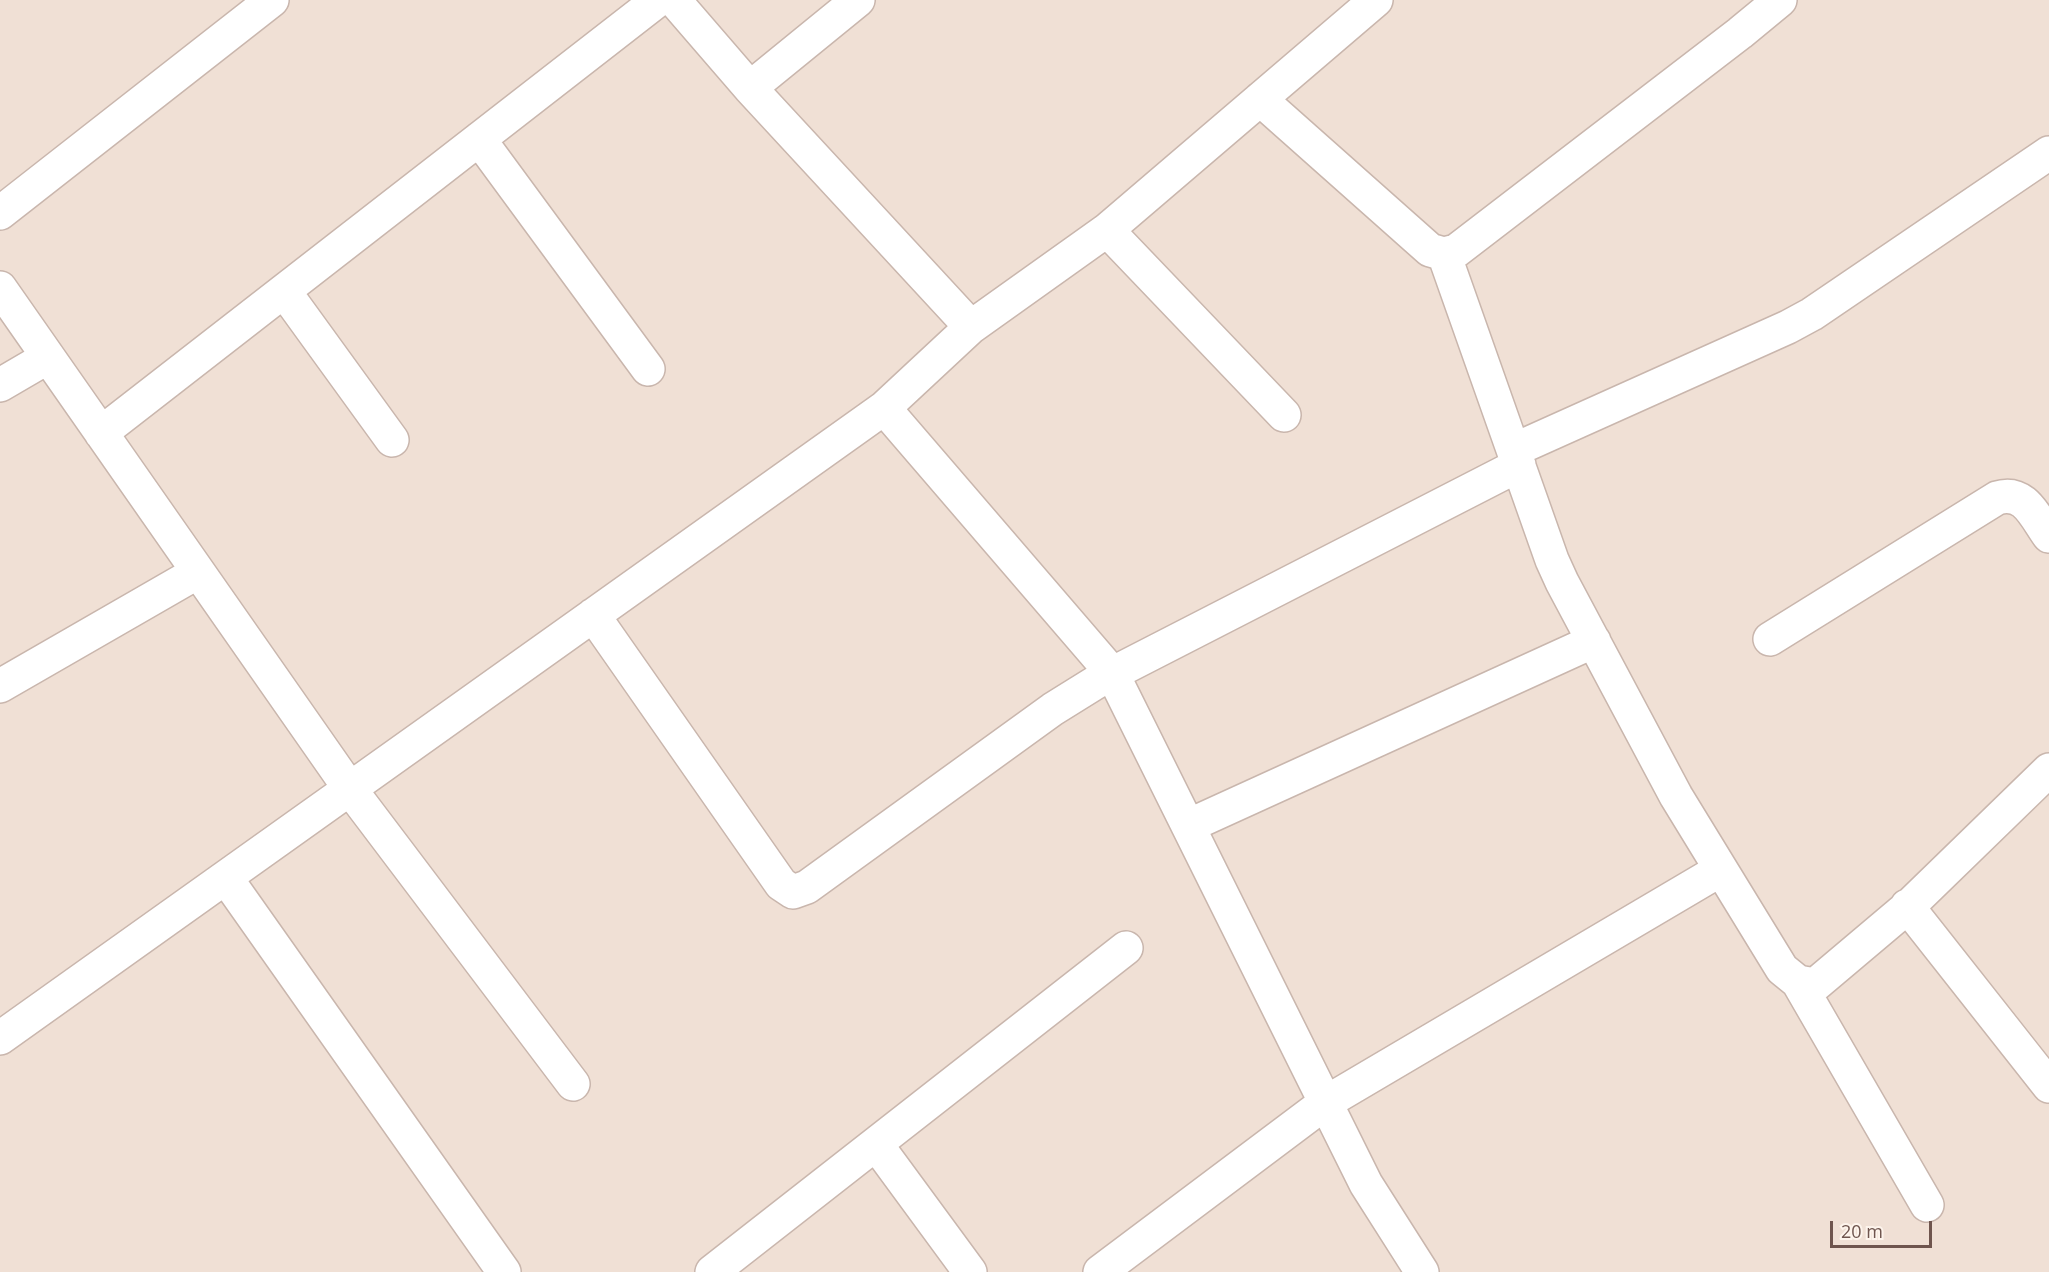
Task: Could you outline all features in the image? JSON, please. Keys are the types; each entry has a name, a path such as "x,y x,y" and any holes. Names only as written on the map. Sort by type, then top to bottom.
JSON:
{"street":[{"path":"0,213 272,0"},
{"path":"750,88 858,0"},
{"path":"0,1038 884,408 963,336 1107,230 1376,0"},
{"path":"1260,99 1430,250 1444,254 1456,250 1780,0"},
{"path":"101,433 653,6 750,88 963,336"},
{"path":"479,139 648,369"},
{"path":"593,615 781,884 793,891 807,887 1053,709 1105,677 1517,457 1812,314 2049,153"},
{"path":"1107,230 1284,415"},
{"path":"1444,254 1552,560 1676,795 1782,969 1798,982 1927,1205"},
{"path":"0,288 350,789 573,1084"},
{"path":"284,291 392,440"},
{"path":"0,385 48,357"},
{"path":"884,408 1105,677 1188,826 1313,1112 1366,1184 1422,1272"},
{"path":"1770,639 1997,498 2008,494 2018,497 2026,503 2049,536"},
{"path":"0,687 198,572"},
{"path":"1188,826 1594,641"},
{"path":"1798,982 1815,985 1907,906 2049,770"},
{"path":"1100,1272 1313,1112 1720,870"},
{"path":"226,878 504,1272"},
{"path":"1907,906 2049,1086"},
{"path":"712,1272 1126,948"},
{"path":"876,1144 970,1272"}],"shaded area":[{"path":"0,0 2049,0 2049,1272 0,1272"}]}
